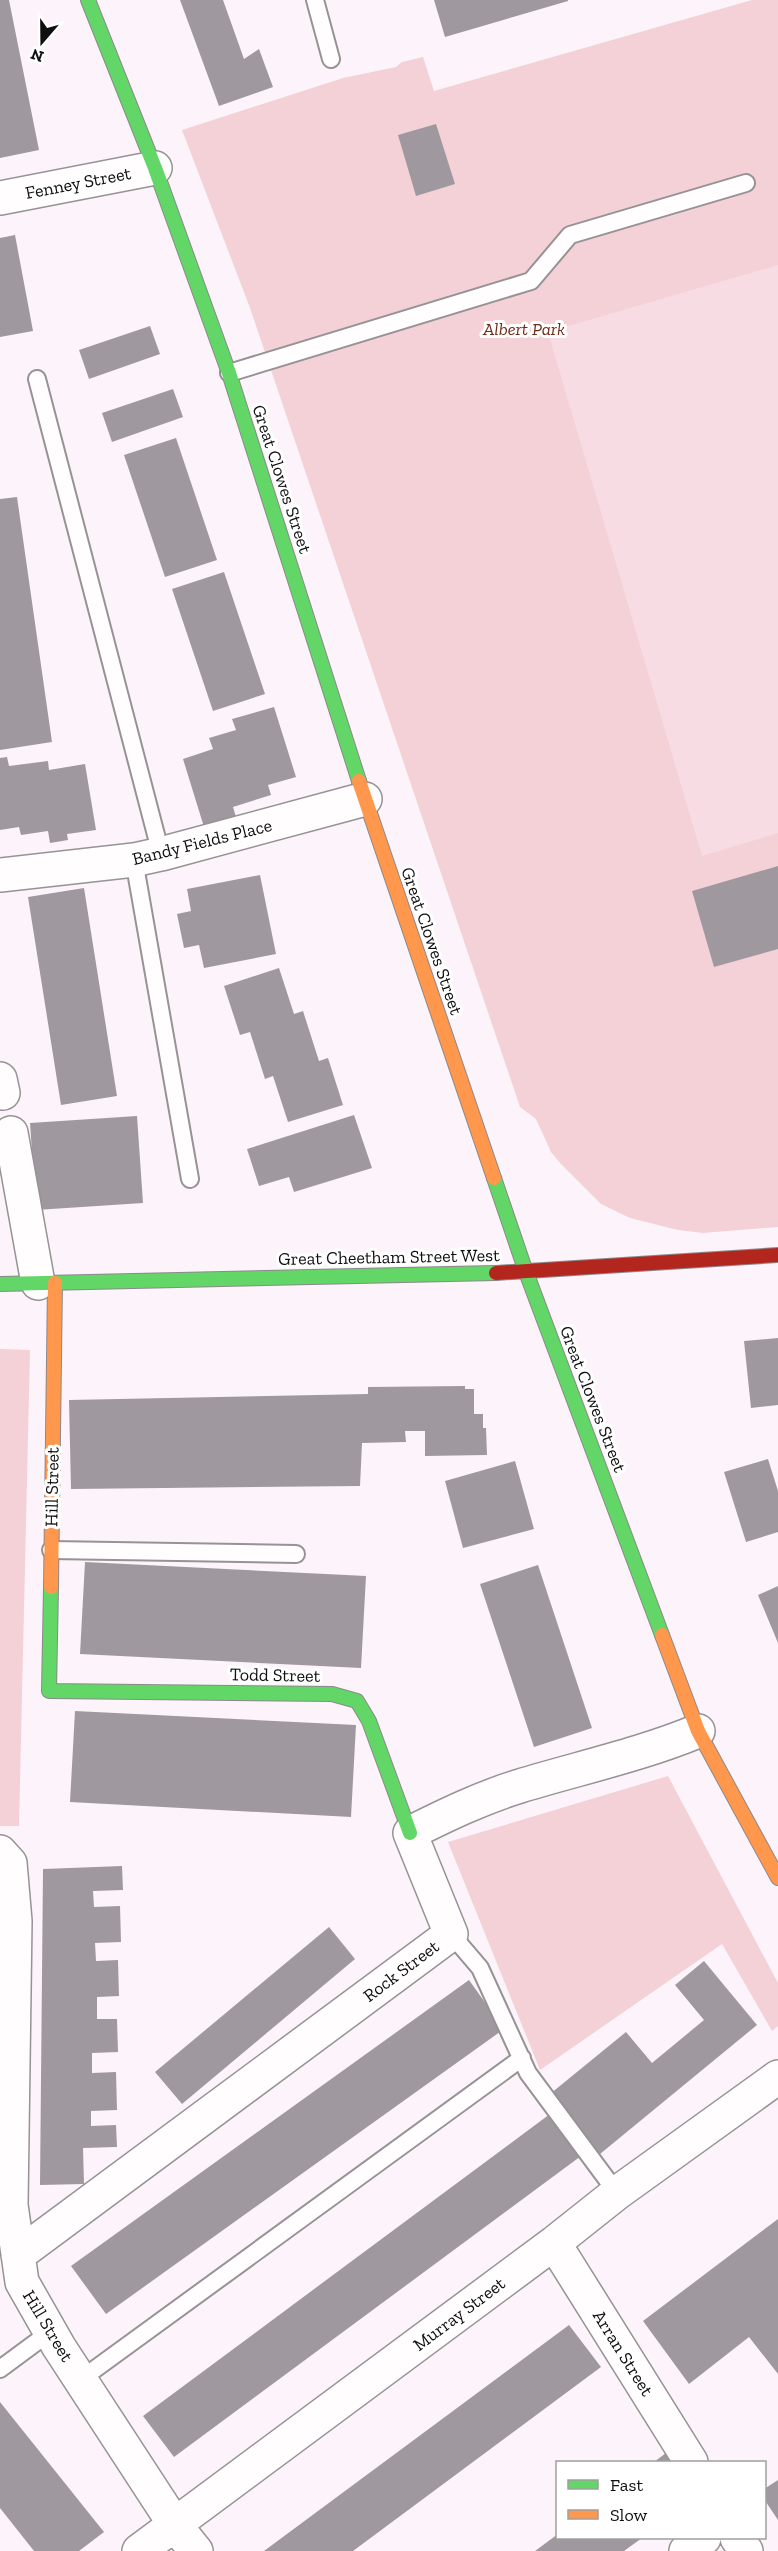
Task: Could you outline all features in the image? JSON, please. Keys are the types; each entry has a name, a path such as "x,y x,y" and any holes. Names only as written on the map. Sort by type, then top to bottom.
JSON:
{"main road":[{"name":"Great Clowes Street","path":"88,0 155,168 230,373 365,799 526,1272 698,1731 778,1878"},
{"name":"Great Cheetham Street West","path":"0,1284 526,1272 778,1255"},
{"name":"Hill Street","path":"46,1283 51,1550 49,1691"},
{"name":"Todd Street","path":"49,1691 332,1694 357,1701 369,1720 410,1833"}],"street":[{"name":"Fenney Street","path":"0,198 155,168"},
{"name":"Bandy Fields Place","path":"0,875 148,857 365,799"},
{"path":"11,1132 46,1283"},
{"path":"410,1833 454,1810 518,1787 660,1747 698,1731"},
{"name":"Rock Street","path":"18,2255 451,1934 410,1833"},
{"name":"Hill Street","path":"0,1852 10,1863 15,1921 11,2205 22,2282 80,2380 175,2525 196,2551"},
{"name":"Murray Street","path":"139,2551 554,2243 617,2193 778,2077"},
{"name":"Arran Street","path":"554,2243 690,2461"},
{"path":"686,2551 704,2539"}],"lane":[{"path":"315,0 331,59"},
{"path":"230,373 531,281 570,235 746,183"},
{"path":"37,379 148,857 190,1179"},
{"path":"51,1550 296,1554"},
{"path":"451,1934 480,1968 528,2073 617,2193"},
{"path":"80,2380 522,2058"},
{"path":"0,2369 50,2332"}],"green space":[{"name":"Albert Park","path":"752,0 778,0 778,1227 703,1233 678,1230 630,1218 601,1204 561,1164 551,1152 536,1119 520,1107 250,308 182,130 343,78 396,67 402,62 423,57 434,91"},
{"path":"0,1349 30,1350 19,1826 0,1826"},
{"path":"668,1776 778,1983 778,2026 772,2031 722,1944 540,2070 448,1842"}],"shaded area":[{"path":"778,265 778,833 702,856 548,332"}],"building":[{"path":"0,0 9,0 39,150 0,158"},
{"path":"180,0 223,0 244,59 259,49 273,87 219,106"},
{"path":"434,0 568,0 568,1 445,37"},
{"path":"436,124 455,184 416,196 398,135"},
{"path":"15,235 33,331 0,337 0,238"},
{"path":"150,326 160,354 89,379 79,350"},
{"path":"173,389 183,417 112,442 102,413"},
{"path":"176,438 217,560 165,577 124,455"},
{"path":"17,497 52,742 0,750 0,499"},
{"path":"224,572 265,694 213,711 172,589"},
{"path":"274,707 296,777 268,785 271,795 233,807 236,817 204,827 183,759 213,749 209,738 236,730 232,719"},
{"path":"7,757 9,766 48,761 49,770 85,764 96,830 67,834 68,840 50,843 48,831 21,835 19,827 0,830 0,758"},
{"path":"778,866 778,949 714,967 692,891"},
{"path":"260,875 276,954 204,968 199,945 184,948 177,914 191,911 187,889"},
{"path":"84,888 117,1096 61,1105 28,897"},
{"path":"279,968 294,1014 303,1011 319,1061 328,1058 343,1105 288,1122 273,1076 265,1079 250,1032 240,1035 224,986"},
{"path":"354,1115 372,1168 294,1192 289,1177 259,1186 247,1149"},
{"path":"137,1116 143,1203 36,1210 30,1123"},
{"path":"778,1338 778,1405 751,1408 744,1341"},
{"path":"465,1386 465,1389 474,1389 474,1414 483,1414 487,1455 425,1456 425,1431 405,1431 406,1442 362,1443 360,1486 71,1489 69,1400 368,1394 368,1387"},
{"path":"768,1459 778,1491 778,1532 746,1542 724,1472"},
{"path":"515,1461 534,1529 463,1548 445,1481"},
{"path":"85,1562 366,1576 361,1668 80,1654"},
{"path":"538,1565 592,1728 534,1747 480,1584"},
{"path":"778,1586 778,1643 758,1595"},
{"path":"75,1711 356,1725 351,1817 70,1802"},
{"path":"122,1866 123,1890 93,1891 94,1907 120,1906 121,1942 95,1943 96,1961 118,1960 119,1996 97,1997 97,2019 117,2019 118,2052 92,2053 92,2073 116,2072 117,2110 91,2111 91,2126 116,2125 117,2147 83,2148 84,2184 40,2185 43,1869"},
{"path":"329,1927 355,1959 182,2104 155,2072"},
{"path":"704,1961 757,2025 600,2154 550,2094 626,2032 652,2063 704,2020 675,1985"},
{"path":"469,1980 504,2029 106,2314 71,2266"},
{"path":"550,2114 581,2156 174,2457 143,2416"},
{"path":"778,2219 778,2374 749,2337 689,2384 643,2321"},
{"path":"569,2325 601,2367 353,2551 264,2551"},
{"path":"0,2402 104,2532 79,2551 34,2551 0,2508"},
{"path":"666,2453 672,2461 655,2461"},
{"path":"778,2480 778,2520 766,2502 766,2488"},
{"path":"556,2535 556,2539 641,2539 624,2551 535,2551"}],"traffic: fast":[{"path":"88,0 155,168 229,373 359,781"},
{"path":"494,1178 526,1272"},
{"path":"526,1272 662,1635"},
{"path":"0,1284 496,1273"},
{"path":"51,1587 49,1691 332,1694 357,1701 369,1721 410,1833"}],"traffic: slow":[{"path":"359,781 494,1178"},
{"path":"51,1587 55,1283"},
{"path":"662,1635 698,1731 778,1878"}],"traffic: jam":[{"path":"496,1273 778,1255"}]}
